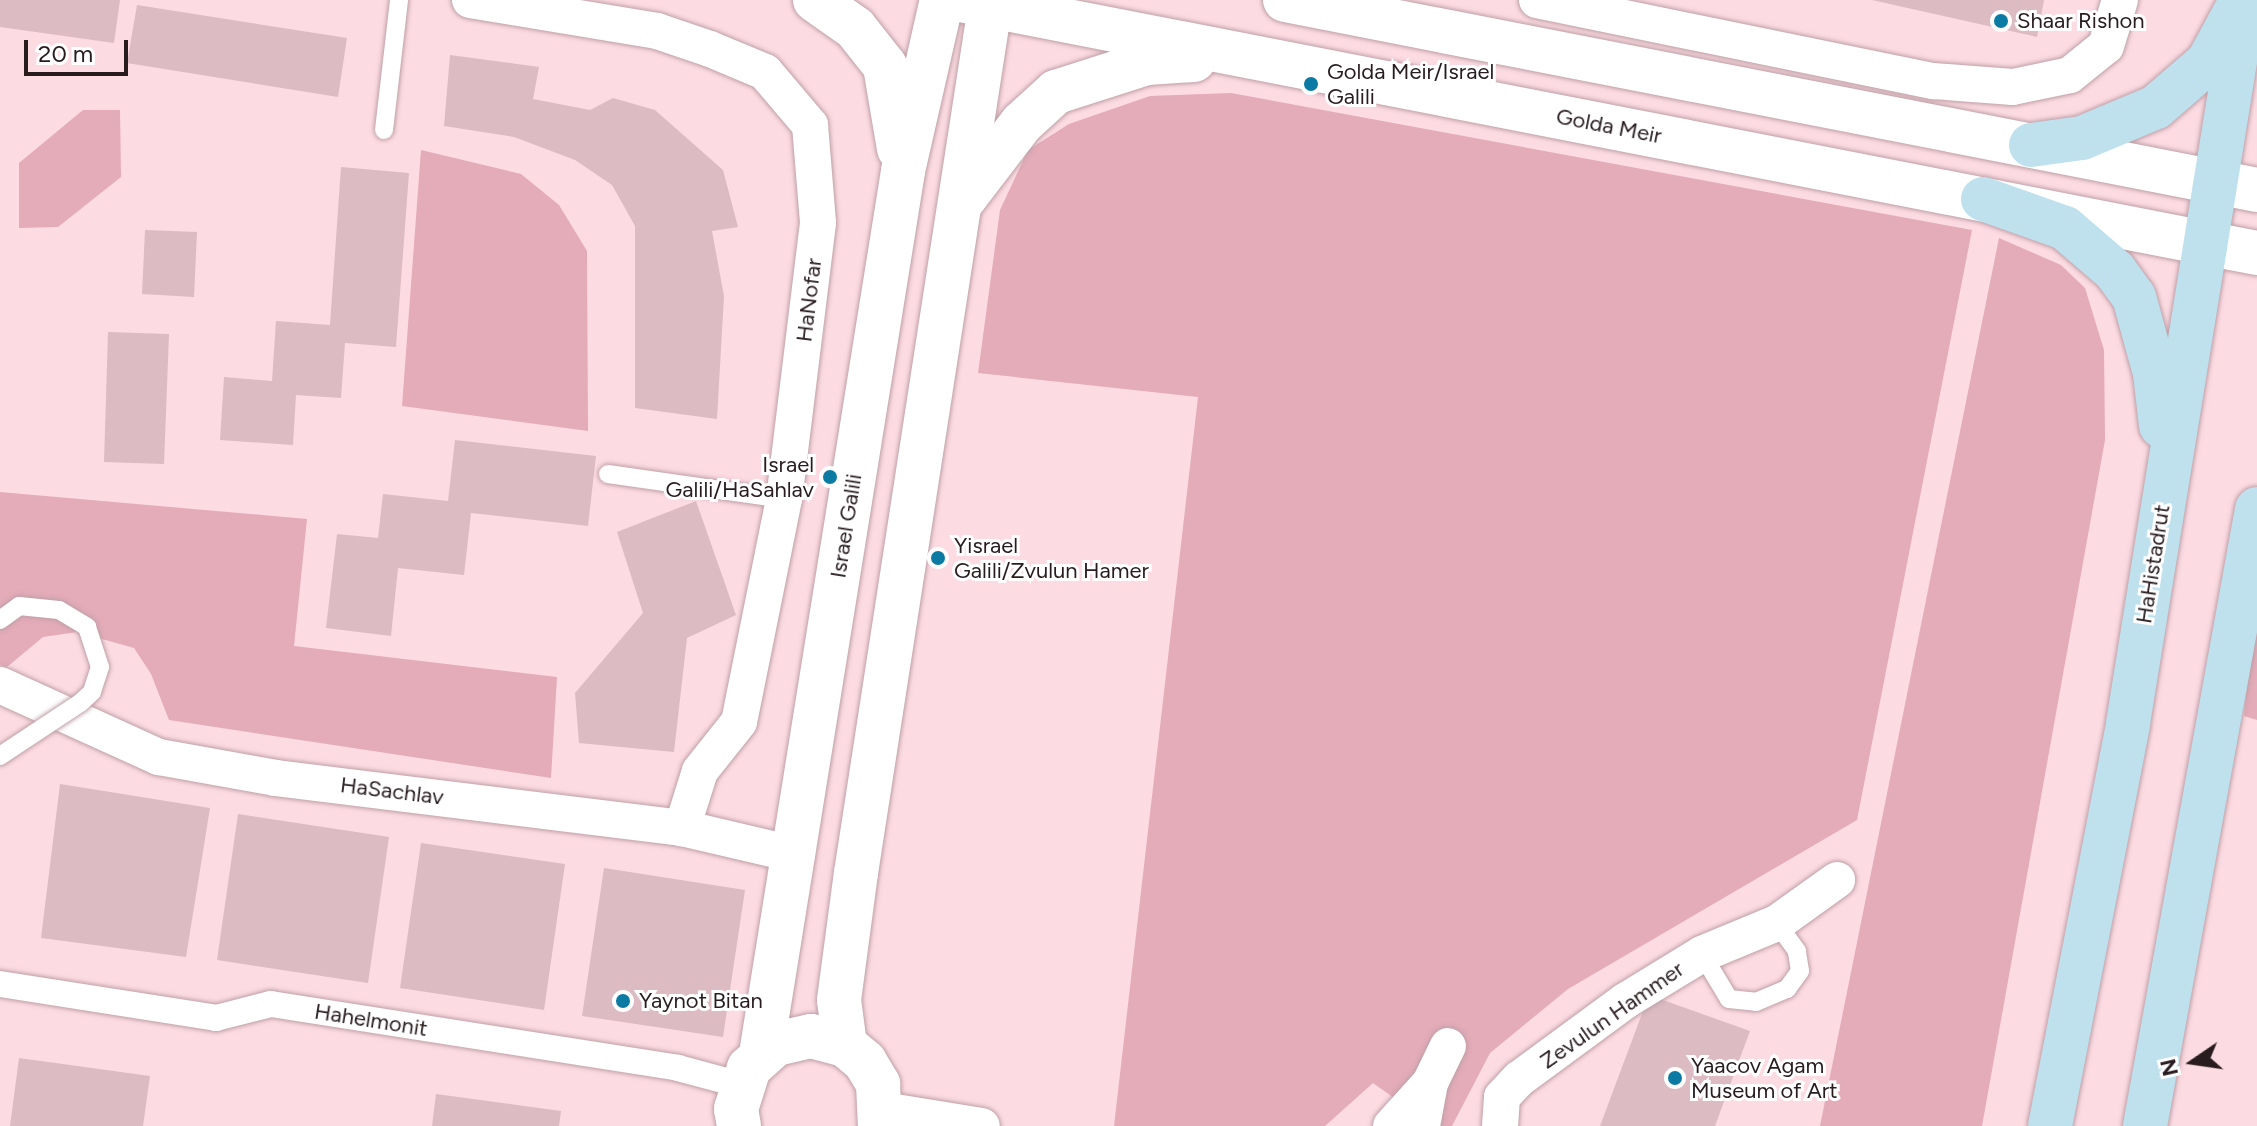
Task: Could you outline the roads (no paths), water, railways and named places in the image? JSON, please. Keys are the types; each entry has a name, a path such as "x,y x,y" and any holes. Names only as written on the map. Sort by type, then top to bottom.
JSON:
{"main road":[{"path":"2031,145 2082,138 2156,107 2208,62 2239,0"},
{"name":"HaHistadrut","path":"2050,1126 2128,723 2207,243 2238,186 2245,0"},
{"path":"1983,199 2065,228 2101,255 2134,297 2155,373 2167,479"},
{"path":"2145,1126 2257,509"}],"street":[{"name":"HaNofar","path":"470,0 657,31 710,49 765,72 810,125 818,223 784,499 739,722 700,771 682,828"},
{"path":"815,0 855,28 885,66 903,171"},
{"name":"Israel Galili","path":"747,1088 797,855 903,171 942,0"},
{"path":"1285,0 2238,186"},
{"path":"1537,0 1864,68 2013,87 2070,75 2106,46 2120,0"},
{"path":"845,1045 839,1000 956,209 981,2"},
{"name":"Golda Meir","path":"981,2 2257,253"},
{"path":"956,209 1022,123 1056,92 1147,63 1258,58"},
{"path":"1864,68 1952,130"},
{"name":"HaSachlav","path":"0,685 159,757 276,778 682,828 797,855"},
{"name":"Zevulun Hammer","path":"1500,1126 1502,1097 1519,1079 1625,1001 1702,954 1777,923 1837,880"},
{"name":"Hahelmonit","path":"0,984 216,1018 271,1004 678,1068 747,1088"},
{"path":"747,1088 776,1044 811,1036 845,1045 865,1062 878,1084 882,1118 982,1126"},
{"path":"1422,1126 1430,1083 1448,1046"},
{"path":"1391,1126 1430,1083"}],"lane":[{"path":"384,130 399,0"},
{"path":"608,474 784,499"},
{"path":"0,620 19,606 59,610 87,627 100,667 92,692 80,703 0,756"},
{"path":"1702,954 1729,999 1756,1002 1787,989 1800,971 1797,951 1777,923"}],"place":[{"name":"Shaar Rishon","path":"2001,21"},
{"name":"Golda Meir/Israel Galili","path":"1311,84"},
{"name":"Israel Galili/HaSahlav","path":"830,477"},
{"name":"Yisrael Galili/Zvulun Hamer","path":"938,558"},
{"name":"Yaynot Bitan","path":"623,1001"},
{"name":"Yaacov Agam Museum of Art","path":"1675,1078"}]}
